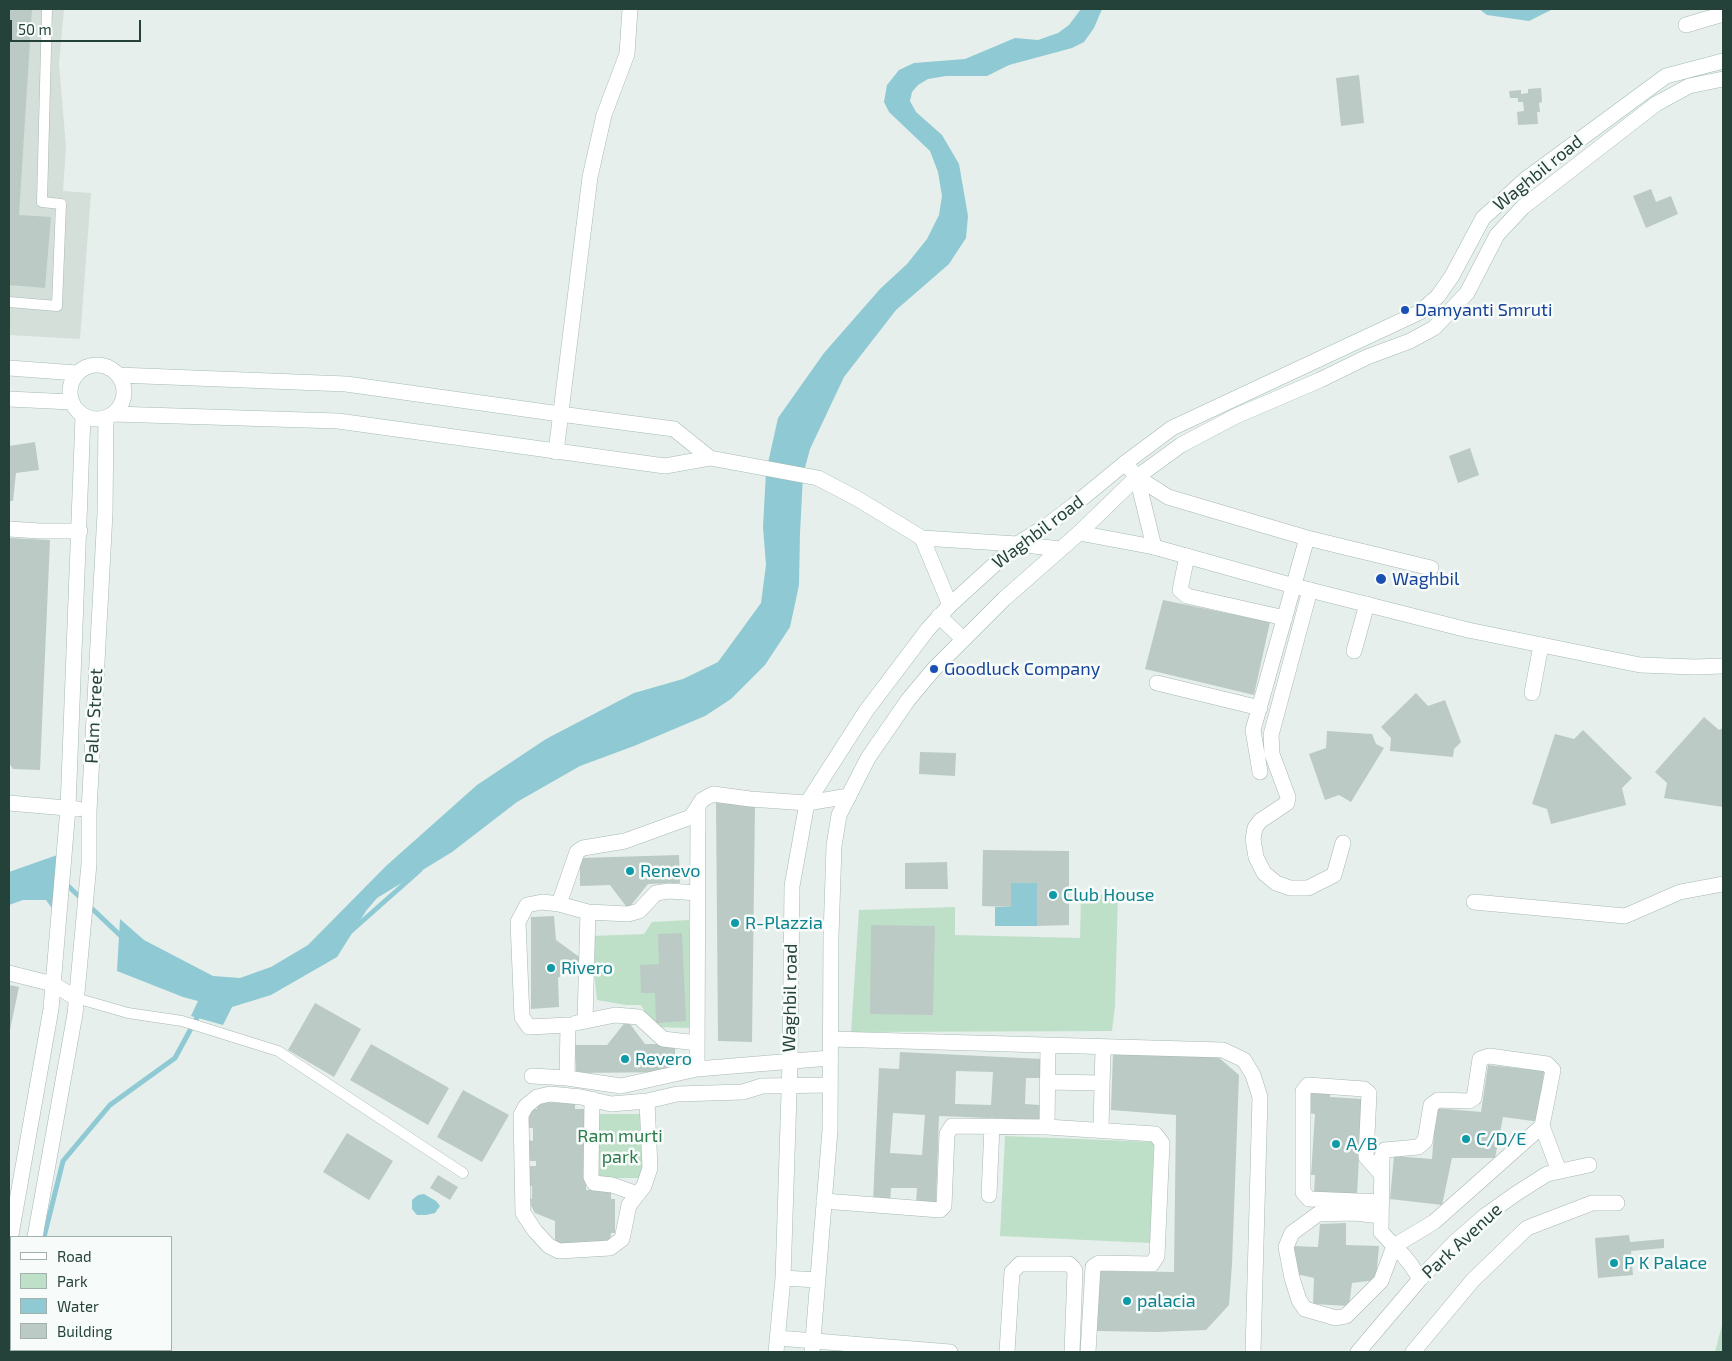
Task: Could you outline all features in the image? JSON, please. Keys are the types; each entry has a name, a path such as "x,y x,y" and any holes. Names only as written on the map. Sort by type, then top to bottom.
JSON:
{"street":[{"path":"556,452 590,177 604,115 627,54 630,9"},
{"path":"1686,24 1723,14"},
{"name":"Waghbil road","path":"777,1345 783,1278 790,1062 792,886 807,802 866,711 928,629 950,604 1017,544 1049,524 1125,462 1172,428 1420,312 1438,296 1452,276 1484,218 1526,179 1666,76 1723,61"},
{"path":"1664,79 1672,95"},
{"name":"Waghbil road","path":"812,1347 830,1130 831,936 834,846 839,815 848,796 868,758 908,700 934,669 1004,599 1079,533 1137,477 1181,445 1236,416 1320,380 1367,356 1410,341 1434,328 1467,293 1497,234 1523,207 1656,104 1689,86 1723,79"},
{"path":"1563,151 1574,168"},
{"path":"1494,208 1506,225"},
{"path":"1452,276 1467,293"},
{"path":"1411,317 1423,334"},
{"path":"1359,341 1367,356"},
{"path":"96,365 109,368 118,374 123,382 124,391 123,400 119,408 109,416 98,420 83,416 76,410 70,395 70,387 78,373 89,366 96,365"},
{"path":"9,368 78,373"},
{"path":"118,374 346,384 674,429 710,458"},
{"path":"9,399 72,402"},
{"path":"1201,414 1211,429"},
{"path":"11,1236 52,1009 68,808 83,416"},
{"path":"109,416 338,421 665,466 710,458 818,478 858,499 922,538 1017,544 1060,549"},
{"name":"Palm Street","path":"35,1236 75,1014 89,864 89,811 109,416"},
{"path":"1125,462 1137,477 1168,497 1307,538 1431,568"},
{"path":"1137,477 1154,547"},
{"path":"9,529 80,531"},
{"path":"1079,533 1154,547 1294,586 1468,630 1640,665 1723,666"},
{"path":"922,538 950,604"},
{"path":"1260,772 1253,730 1307,538"},
{"path":"1187,556 1180,590 1187,596 1285,618"},
{"path":"1310,590 1271,735 1272,754 1288,797 1287,803 1260,821 1255,828 1253,839 1256,857 1264,873 1276,883 1290,888 1308,888 1334,875 1343,843"},
{"path":"1354,651 1367,604"},
{"path":"939,616 963,639"},
{"path":"1532,693 1541,645"},
{"path":"1157,683 1260,708"},
{"path":"559,904 577,852 583,848 625,841 691,817 702,800 713,794 750,799 807,802 848,796"},
{"path":"9,803 89,811"},
{"path":"697,1069 698,806"},
{"path":"1474,902 1625,916 1680,892 1723,884"},
{"path":"697,1043 663,1039 639,1017 615,1015 568,1025 529,1026 522,1016 518,922 528,905 542,902 559,904 588,912 628,914 639,911 656,893 668,891 698,893"},
{"path":"586,1022 588,912"},
{"path":"9,973 53,984 76,998"},
{"path":"567,1078 568,1025"},
{"path":"831,1039 1223,1050 1244,1060 1253,1075 1260,1098 1253,1352"},
{"path":"1047,1127 1048,1046"},
{"path":"1101,1130 1103,1047"},
{"path":"1420,1279 1411,1265 1381,1232 1382,1156 1385,1150 1418,1147 1426,1141 1431,1105 1438,1100 1469,1101 1474,1098 1480,1059 1489,1056 1547,1064 1553,1070 1542,1126 1559,1170"},
{"path":"532,1076 567,1078 620,1086 697,1069 830,1058"},
{"path":"1047,1082 1102,1083"},
{"path":"1382,1175 1366,1157 1369,1093 1364,1088 1308,1085 1303,1091 1303,1192 1309,1200 1382,1209"},
{"path":"647,1101 650,1168 644,1186 629,1205 622,1239 610,1248 559,1252 549,1246 535,1232 524,1213 521,1115 526,1106 536,1097 550,1094 592,1099 611,1104 647,1101 676,1094 743,1092 762,1086 830,1086"},
{"path":"592,1099 591,1177 594,1183 612,1185 638,1194"},
{"path":"824,1201 940,1210 944,1206 947,1134 952,1126 1047,1127 1155,1134 1162,1143 1158,1256 1152,1264 1099,1263 1093,1267 1088,1352"},
{"path":"989,1194 992,1126"},
{"path":"1382,1209 1354,1213 1318,1214 1292,1233 1286,1247 1298,1300 1305,1309 1336,1318 1346,1316 1381,1281 1394,1246 1434,1222 1542,1126"},
{"name":"Park Avenue","path":"1358,1352 1420,1279 1454,1243 1486,1215 1546,1174 1589,1165"},
{"name":"Park Avenue","path":"1413,1352 1473,1280 1527,1228 1592,1203 1618,1203"},
{"path":"1007,1352 1012,1272 1020,1264 1069,1264 1075,1271 1072,1352"},
{"path":"783,1278 818,1280"},
{"path":"777,1345 950,1352"}],"lane":[{"path":"9,302 57,306 61,204 42,202 47,9"},
{"path":"76,998 128,1013 182,1021 278,1051 463,1173"}],"shaded area":[{"path":"9,9 64,9 59,64 66,147 63,191 91,193 80,339 9,335"}],"green space":[{"path":"1081,894 1118,895 1115,1006 1112,1031 851,1032 859,910 955,907 955,935 1080,938"},
{"path":"689,920 690,1028 653,1027 641,1005 626,1005 597,1000 590,936 644,934 652,922"},
{"name":"Ram murti park","path":"599,1114 643,1114 642,1178 598,1178"},
{"path":"1005,1136 1154,1142 1150,1243 1000,1236"},
{"path":"1723,1321 1723,1352 1715,1352"}],"water":[{"path":"1081,9 1102,9 1094,28 1084,42 1072,48 1009,65 987,76 946,76 928,79 918,85 912,92 910,101 916,112 942,135 959,164 968,216 966,238 949,264 896,310 844,377 810,449 803,475 799,585 790,627 765,665 731,699 705,716 580,766 517,802 452,852 377,898 366,911 337,957 271,995 232,1007 223,1025 191,1016 198,1001 117,971 120,919 144,940 213,976 240,978 271,967 308,945 386,866 477,785 546,739 634,693 683,679 718,662 761,603 766,565 763,527 766,472 778,418 824,353 880,289 907,264 927,239 939,215 942,196 938,172 930,151 889,112 884,102 887,85 899,70 914,63 965,59 1015,38 1038,40 1058,33 1069,25"},
{"path":"1479,9 1553,9 1529,21 1487,15"},
{"path":"63,853 59,918 46,900 23,900 9,905 9,872"},
{"path":"1011,883 1037,883 1037,926 995,926 995,907 1011,907"},
{"path":"424,1194 436,1201 440,1206 435,1213 417,1215 412,1209 412,1200 418,1195"}],"building":[{"path":"9,9 32,9 19,215 51,217 45,288 9,285"},
{"path":"1359,75 1364,123 1341,126 1336,78"},
{"path":"1541,88 1542,102 1539,103 1540,112 1537,112 1538,124 1518,125 1517,112 1524,111 1523,102 1518,102 1518,98 1510,98 1509,91 1521,90 1521,94 1528,93 1528,89"},
{"path":"1651,189 1656,202 1671,196 1678,214 1646,228 1633,196"},
{"path":"35,442 39,470 16,473 13,501 9,501 9,446"},
{"path":"1470,448 1479,475 1458,483 1449,456"},
{"path":"9,538 50,540 40,770 13,769 9,763"},
{"path":"1163,600 1270,622 1254,695 1145,669"},
{"path":"1416,693 1428,706 1445,700 1461,742 1454,749 1453,757 1390,751 1391,738 1381,727"},
{"path":"1704,717 1719,730 1723,728 1723,807 1664,798 1667,783 1655,772"},
{"path":"1583,730 1632,778 1622,788 1626,805 1551,824 1547,809 1532,804 1555,734 1574,739"},
{"path":"1327,731 1372,734 1376,744 1384,748 1351,802 1339,795 1325,800 1309,754 1326,748"},
{"path":"920,752 956,753 955,776 919,774"},
{"name":"R-Plazzia","path":"716,803 755,804 752,1042 718,1041"},
{"name":"Club House","path":"983,850 1069,851 1069,925 1037,926 1037,883 1011,883 1011,907 982,906"},
{"name":"Renevo","path":"679,855 680,883 648,884 628,909 610,885 580,886 580,858"},
{"path":"947,862 948,889 905,889 905,863"},
{"name":"Rivero","path":"554,916 556,940 582,959 558,978 559,1007 531,1009 531,917"},
{"path":"871,925 935,926 933,1015 870,1014"},
{"path":"682,933 686,1021 656,1023 655,993 641,993 640,965 659,964 658,934"},
{"path":"9,985 19,987 10,1030 9,1030"},
{"path":"315,1003 361,1029 334,1077 288,1050"},
{"name":"Revero","path":"627,1020 645,1044 675,1044 675,1072 576,1073 575,1045 607,1045"},
{"path":"371,1044 449,1088 428,1125 350,1080"},
{"path":"900,1052 1042,1059 1041,1078 1026,1078 1025,1104 1040,1105 1039,1120 939,1116 936,1205 916,1204 917,1188 891,1188 890,1203 873,1202 879,1068 899,1069","holes":["956,1071 993,1072 991,1105 955,1104","893,1113 925,1115 922,1155 890,1153"]},
{"path":"1113,1053 1217,1056 1239,1075 1229,1305 1206,1330 1156,1332 1097,1331 1098,1271 1174,1272 1176,1115 1111,1110"},
{"name":"C/D/E","path":"1488,1065 1544,1071 1540,1122 1503,1117 1495,1158 1452,1158 1442,1205 1390,1199 1394,1156 1432,1159 1436,1108 1481,1112"},
{"path":"463,1090 509,1115 482,1162 437,1137"},
{"name":"A/B","path":"1309,1093 1330,1094 1330,1097 1362,1099 1357,1196 1314,1194 1315,1175 1311,1175 1315,1114 1307,1113"},
{"path":"537,1102 575,1103 575,1109 587,1109 586,1190 611,1190 611,1199 615,1199 615,1233 611,1233 610,1244 555,1246 555,1221 535,1213 527,1198 532,1199 532,1186 527,1186 528,1166 536,1166 536,1161 527,1161 527,1140 533,1141 533,1128 528,1128 528,1109 537,1109"},
{"path":"347,1133 393,1161 369,1200 323,1172"},
{"path":"438,1175 458,1187 450,1200 430,1188"},
{"path":"1346,1223 1346,1245 1379,1246 1376,1280 1352,1283 1349,1306 1313,1304 1314,1278 1292,1273 1292,1246 1318,1247 1320,1224"},
{"name":"P K Palace","path":"1629,1235 1630,1242 1664,1239 1664,1248 1631,1251 1633,1275 1598,1278 1595,1238"}],"waterway":[{"path":"350,932 420,870"},
{"path":"66,884 123,938"},
{"path":"44,1236 63,1161 110,1105 175,1058 200,1012"}],"place":[{"name":"Damyanti Smruti","path":"1405,310"},
{"name":"Waghbil","path":"1381,579"},
{"name":"Goodluck Company","path":"934,669"},
{"name":"Renevo","path":"630,871"},
{"name":"Club House","path":"1053,895"},
{"name":"R-Plazzia","path":"735,923"},
{"name":"Rivero","path":"551,968"},
{"name":"Revero","path":"625,1059"},
{"name":"C/D/E","path":"1466,1139"},
{"name":"A/B","path":"1336,1144"},
{"name":"P K Palace","path":"1614,1263"},
{"name":"palacia","path":"1127,1301"}]}
